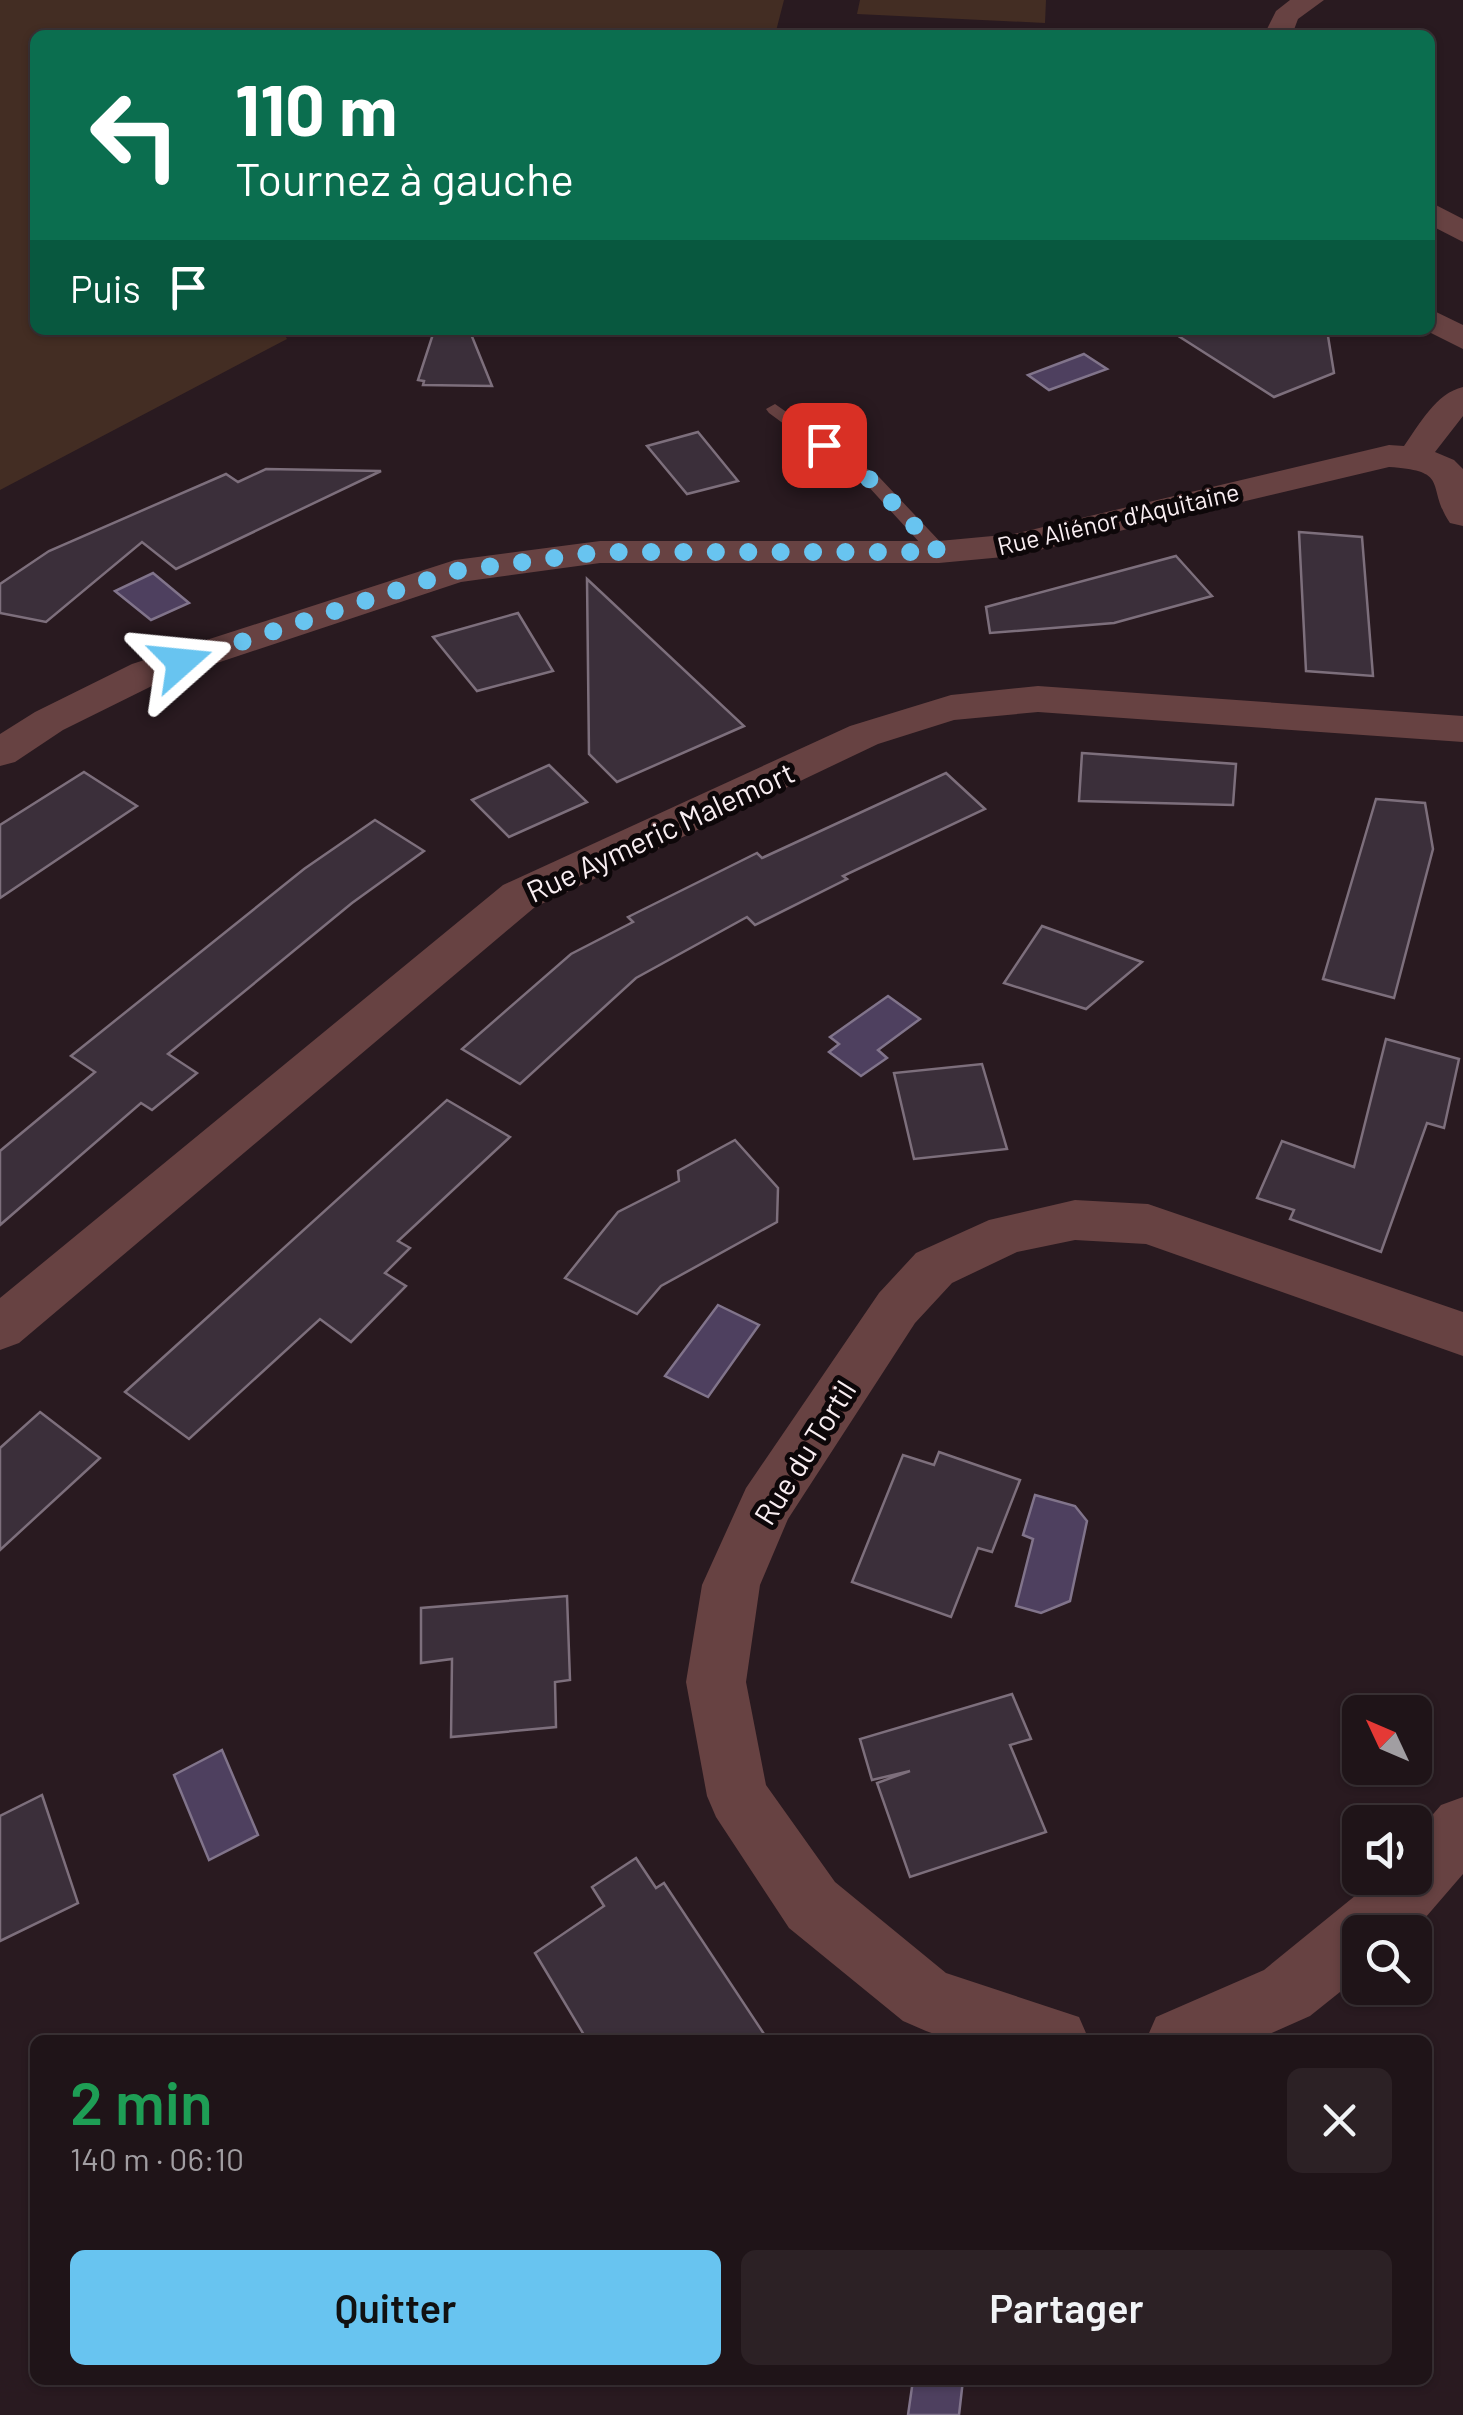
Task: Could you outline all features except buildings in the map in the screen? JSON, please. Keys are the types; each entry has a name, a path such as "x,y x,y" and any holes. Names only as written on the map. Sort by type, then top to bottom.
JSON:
{"street":[{"path":"1279,30 1281,19 1292,8 1311,0"},
{"path":"1435,215 1463,232"},
{"path":"1435,322 1463,339"},
{"path":"1463,397 1440,420 1414,457 1442,468 1458,483 1463,515"},
{"name":"Rue Aliénor d'Aquitaine","path":"0,753 49,721 146,673 455,571 600,552 939,552 1014,545 1389,456 1414,457"},
{"name":"Rue Aymeric Malemort","path":"0,1328 518,896 864,735 951,708 1038,699 1463,728"},
{"name":"Rue du Tortil","path":"1027,2035 926,1998 812,1906 738,1796 716,1682 730,1585 766,1505 896,1308 934,1268 1007,1234 1075,1220 1148,1224 1463,1334"},
{"path":"1386,1915 1463,1827"},
{"path":"1190,2035 1287,1993 1342,1950"}],"lane":[{"path":"775,409 873,482 939,552"}],"shaded area":[{"path":"0,0 784,0 776,30 30,30 30,335 285,335 287,339 0,490"},
{"path":"860,0 1046,0 1045,23 857,14"},
{"path":"1084,354 1107,369 1049,390 1028,375"},
{"path":"153,573 189,603 151,620 115,591"},
{"path":"888,996 920,1019 878,1050 887,1058 861,1076 829,1052 839,1044 830,1037"},
{"path":"718,1305 759,1325 708,1397 665,1376"},
{"path":"1035,1495 1075,1506 1087,1521 1070,1601 1041,1613 1016,1606 1033,1539 1023,1535"},
{"path":"222,1750 258,1835 209,1860 174,1775"},
{"path":"912,2385 962,2385 959,2415 908,2415"}],"route":[{"path":"181,662 455,571 600,552 939,552 873,482 824,445"}]}
